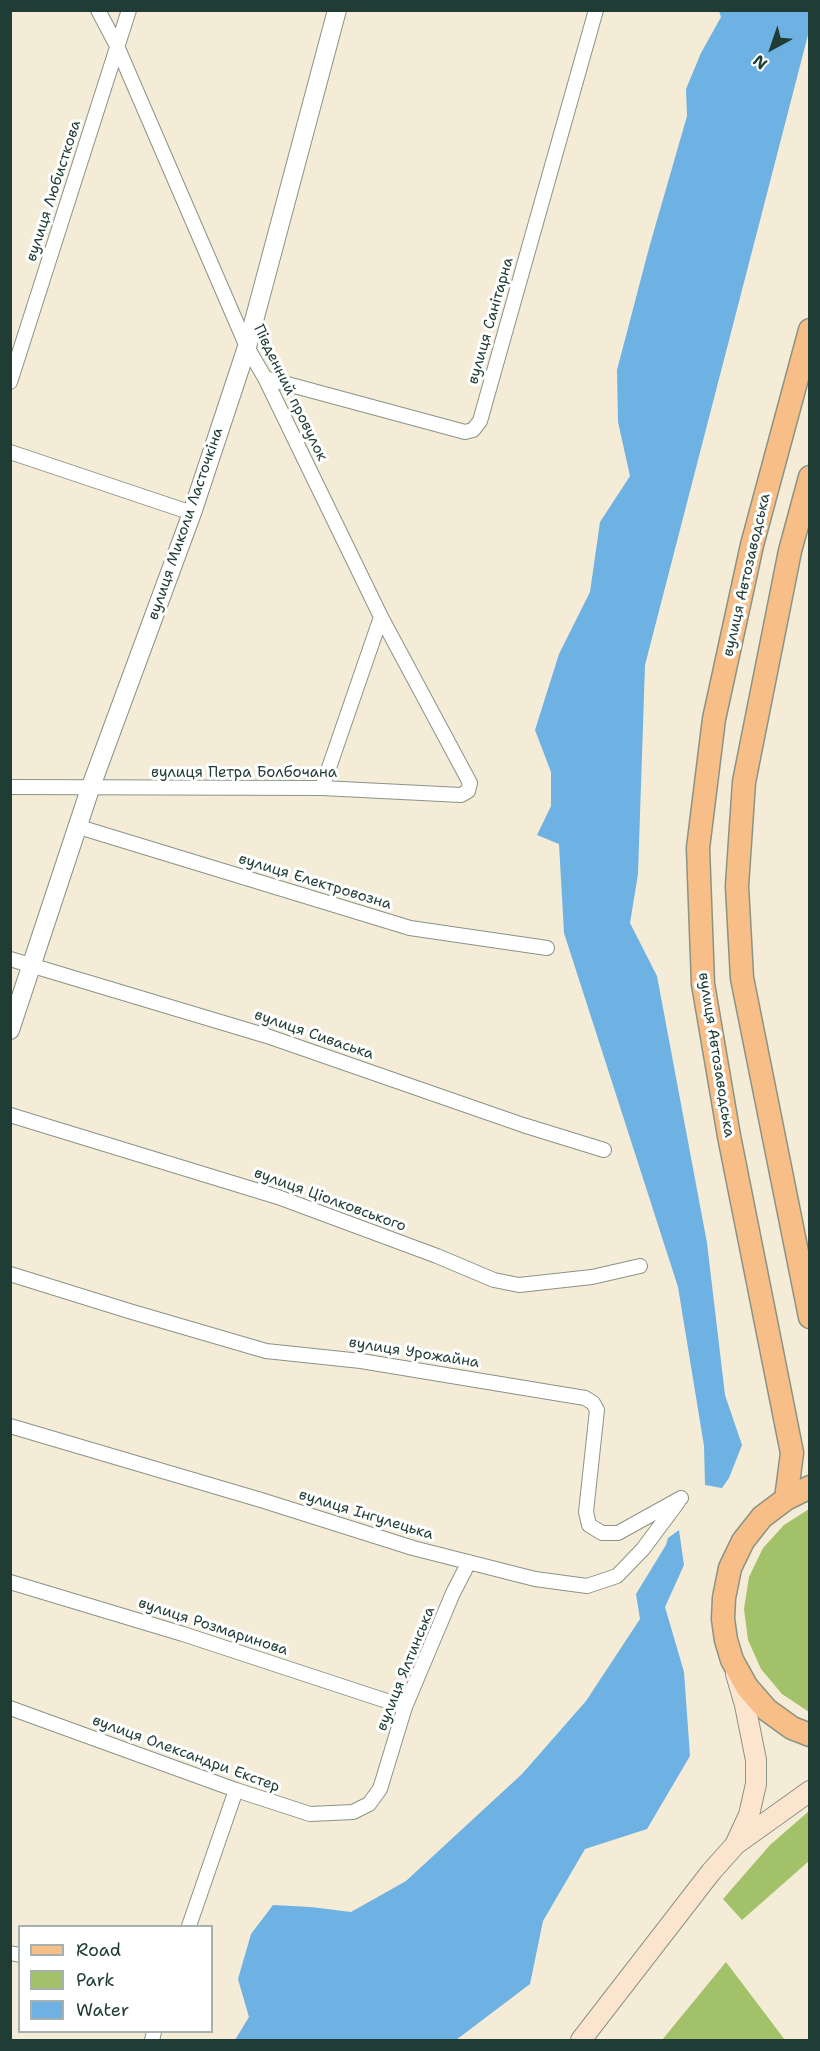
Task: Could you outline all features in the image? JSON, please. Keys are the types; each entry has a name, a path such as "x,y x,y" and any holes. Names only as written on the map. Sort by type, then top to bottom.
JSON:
{"main road":[{"name":"вулиця Автозаводська","path":"786,1499 792,1453 729,1136 702,973 698,848 714,719 752,545 810,330"},
{"path":"810,477 790,551 744,782 737,886 742,978 810,1317"},
{"path":"752,545 790,551"},
{"path":"736,1844 749,1815 756,1784 756,1760 745,1705 726,1640 723,1598 730,1568 743,1541 762,1517 786,1499 810,1487"},
{"path":"732,1660 747,1687 767,1710 792,1728 810,1735"},
{"path":"581,2040 704,1881 736,1844 810,1791"}],"street":[{"name":"Південний провулок","path":"98,10 117,46 247,347 265,378 381,617 470,783"},
{"name":"вулиця Любисткова","path":"10,382 129,10"},
{"name":"вулиця Миколи Ласточкіна","path":"10,1030 90,789 192,513 247,347 337,10"},
{"name":"вулиця Санітарна","path":"265,378 465,432 474,430 480,421 596,10"},
{"path":"10,452 192,513"},
{"path":"322,788 381,617"},
{"name":"вулиця Петра Болбочана","path":"10,787 322,788 461,795 468,791 470,783"},
{"name":"вулиця Електровозна","path":"79,827 410,928 547,948"},
{"name":"вулиця Сиваська","path":"10,958 267,1036 523,1125 604,1150"},
{"name":"вулиця Ціолковського","path":"10,1114 278,1197 437,1256 494,1280 519,1286 592,1277 640,1266"},
{"name":"вулиця Урожайна","path":"10,1274 266,1351 343,1358 585,1398 593,1403 597,1410 586,1512 589,1525 602,1533 618,1533 681,1498"},
{"name":"вулиця Інгулецька","path":"10,1426 261,1500 413,1548 535,1579 587,1586 617,1576 643,1549 681,1498"},
{"name":"вулиця Ялтинська","path":"353,1812 369,1804 380,1789 405,1707 453,1593 469,1562"},
{"name":"вулиця Розмаринова","path":"10,1582 183,1634 405,1707"},
{"name":"вулиця Олександри Екстер","path":"10,1708 236,1790 310,1814 353,1812"},
{"path":"189,1925 236,1790"}],"green space":[{"path":"809,1509 809,1712 782,1694 761,1669 748,1640 744,1609 749,1577 763,1548 784,1525"},
{"path":"809,1811 809,1861 742,1920 723,1899 770,1845"},
{"path":"726,1962 785,2040 662,2040"}],"water":[{"path":"719,11 809,11 809,31 645,665 638,874 630,923 657,976 707,1243 725,1395 742,1445 729,1478 722,1488 705,1485 704,1446 678,1287 564,933 559,844 537,835 551,806 551,772 535,730 559,654 590,592 600,522 630,476 618,422 617,370 687,116 686,89 701,53 721,17"},
{"path":"679,1530 684,1565 665,1607 684,1672 690,1756 647,1829 585,1849 543,1921 530,1984 456,2040 235,2040 249,2017 238,1979 251,1934 273,1905 351,1912 406,1881 522,1774 586,1701 640,1619 636,1594 668,1538"}]}
